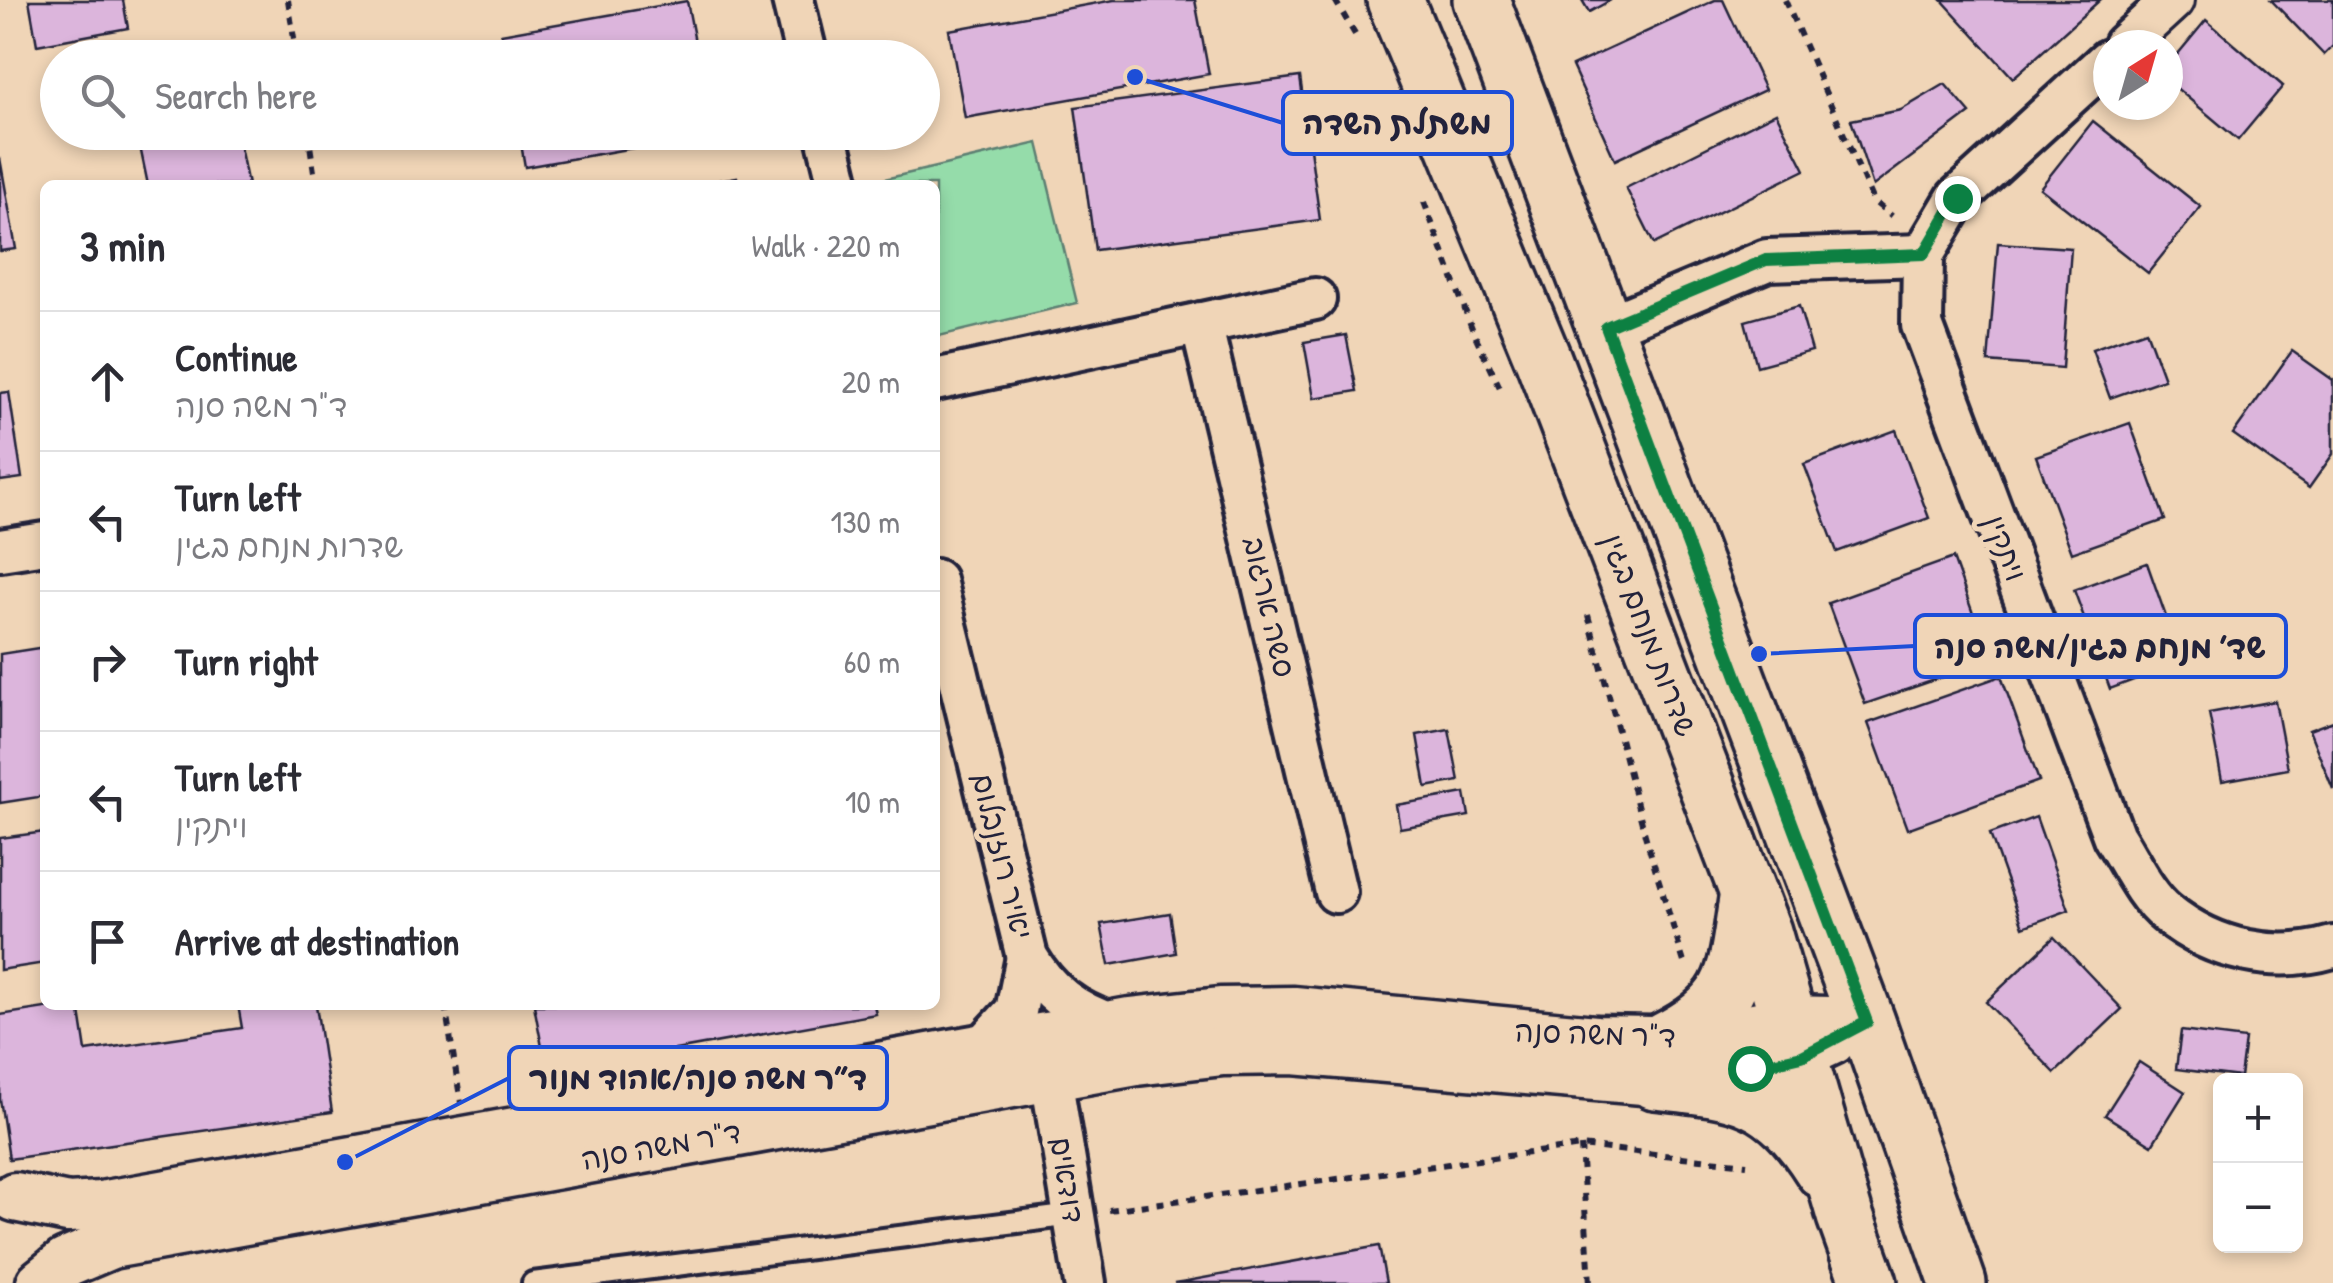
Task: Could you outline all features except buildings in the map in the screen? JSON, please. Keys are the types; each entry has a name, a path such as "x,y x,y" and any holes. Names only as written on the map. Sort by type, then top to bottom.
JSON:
{"main road":[{"name":"שדרות מנחם בגין","path":"1395,0 1543,360 1748,891 1869,1283"},
{"path":"1481,0 1867,1022 1958,1283"},
{"path":"1748,891 1742,945 1717,1007 1660,1060 1770,1107 1789,1121 1840,1197"}],"street":[{"path":"793,0 803,40"},
{"path":"2140,30 2173,0"},
{"name":"ויתקין","path":"2093,74 1957,198 1927,249 1922,325 2114,837 2164,912 2224,948 2303,956 2333,947"},
{"path":"830,150 837,180"},
{"path":"1606,327 1766,260 1927,249"},
{"path":"940,379 1315,298"},
{"name":"סשה ארגוב","path":"1202,323 1336,892"},
{"path":"0,550 40,543"},
{"name":"יאיר רוזנבלום","path":"940,600 1027,957 1044,985 1061,1000 1080,1013 1113,1025"},
{"name":"יאיר רוזנבלום","path":"981,1048 1016,1011 1027,957"},
{"name":"ד\"ר משה סנה","path":"8,1193 39,1205 101,1206 1113,1025 1220,1012 1294,1011 1596,1040 1660,1060"},
{"name":"ד\"ר משה סנה","path":"40,1283 66,1263 112,1244 1051,1076 1188,1055 1293,1050 1660,1060 1867,1022"},
{"name":"דודאים","path":"1051,1076 1085,1283"},
{"path":"8,1193 32,1217 41,1242 40,1283"}],"lane":[{"path":"534,1283 1073,1215"}],"path":[{"path":"288,0 294,40"},
{"path":"1785,0 1873,202 1927,249"},
{"path":"311,150 315,180"},
{"path":"1462,304 1506,400"},
{"path":"1586,608 1645,835 1692,988"},
{"path":"447,1010 467,1139"},
{"path":"1073,1215 1581,1146 1746,1164"},
{"path":"1581,1146 1590,1283"}],"green space":[{"path":"1038,143 1077,303 940,336 940,180 880,180"}],"place":[{"name":"משתלת השדה","path":"1135,77"},
{"name":"שד׳ מנחם בגין/משה סנה","path":"1759,654"},
{"name":"ד״ר משה סנה/אהוד מנור","path":"345,1162"}],"route":[{"path":"1750,1068 1802,1056 1867,1022 1606,327 1766,260 1924,254 1957,198"}]}
